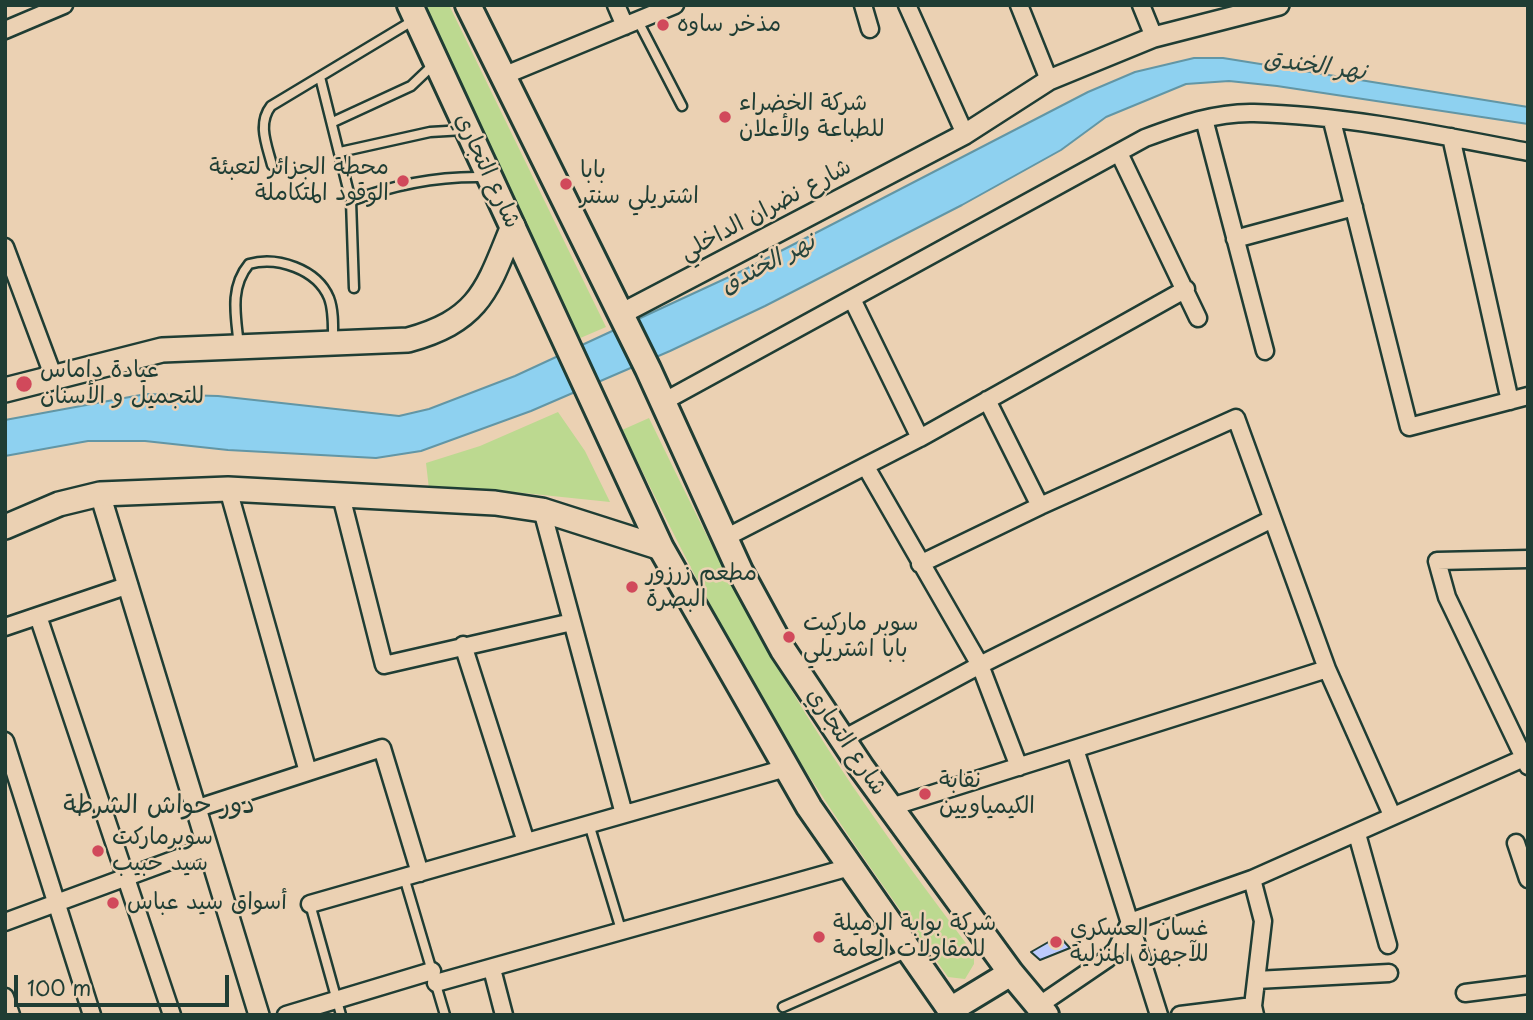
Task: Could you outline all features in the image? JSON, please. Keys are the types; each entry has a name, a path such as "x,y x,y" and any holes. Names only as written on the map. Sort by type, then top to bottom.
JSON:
{"main road":[{"path":"468,5 621,314"},
{"name":"شارع التجاري","path":"413,12 661,548"},
{"path":"5,390 162,350 408,340 436,332 461,317 488,288 513,226"},
{"name":"شارع التجاري","path":"621,314 725,538 783,650 842,739 1011,973 1042,1010"},
{"path":"5,527 59,504 100,494 228,489 495,503 542,510 608,528 661,548 786,768 850,867 952,1013 1011,973"}],"street":[{"path":"5,30 64,5"},
{"path":"616,5 632,24"},
{"path":"503,76 675,5"},
{"path":"863,5 870,29"},
{"path":"907,5 965,134"},
{"path":"1019,5 1049,80"},
{"path":"1141,5 1154,37"},
{"name":"شارع نضران الداخلي","path":"621,314 965,134 1049,80 1154,37 1279,5"},
{"path":"663,402 1145,138 1204,119 1252,113 1332,121 1528,152"},
{"path":"1204,119 1265,351"},
{"path":"1332,121 1409,427 1528,396"},
{"path":"1451,138 1510,401"},
{"path":"1119,153 1198,318"},
{"path":"1235,239 1354,208"},
{"path":"5,247 54,378"},
{"path":"725,538 920,438 1186,289"},
{"path":"852,299 920,438"},
{"path":"987,400 1040,506"},
{"path":"920,564 1040,506 1236,418 1327,669 1392,814"},
{"path":"866,467 980,665 1019,766"},
{"path":"228,489 308,772"},
{"path":"100,494 130,585 259,1015"},
{"path":"341,496 384,665 572,622"},
{"path":"542,510 624,814"},
{"path":"842,739 980,665 1272,519"},
{"path":"1042,1010 1116,950 1130,922 1252,879 1357,834 1392,814 1526,762 1447,597 1437,561 1528,559"},
{"path":"5,627 130,585"},
{"path":"38,616 172,1015"},
{"path":"463,645 526,842"},
{"path":"891,807 1327,669"},
{"path":"5,741 92,1015"},
{"path":"198,808 382,748 420,873"},
{"path":"1075,749 1159,1015"},
{"path":"310,904 786,768"},
{"path":"1357,834 1388,945"},
{"path":"1516,842 1528,878"},
{"path":"5,922 208,847"},
{"path":"286,1015 337,999 434,977 492,969 850,867"},
{"path":"1180,1015 1254,1010 1263,921 1252,879"},
{"path":"492,969 504,1015"},
{"path":"1256,980 1389,973"},
{"path":"1465,993 1528,985"},
{"path":"5,997 11,1015"}],"lane":[{"path":"272,165 263,129 267,112 413,12"},
{"path":"632,24 682,106"},
{"path":"333,122 411,86 425,76 436,60"},
{"path":"320,77 351,201 354,288"},
{"path":"340,152 430,132 468,131"},
{"path":"351,201 404,183 432,178 490,177"},
{"path":"239,346 234,300 237,285 249,264 260,261 296,268 313,277 323,287 330,299 333,342"},
{"path":"589,824 622,933"},
{"path":"404,877 445,1015"},
{"path":"310,904 341,1015"},
{"path":"783,1007 909,951"}],"green space":[{"path":"419,5 449,5 606,327 578,339"},
{"path":"558,412 585,451 610,502 485,489 429,489 426,463 480,446"},
{"path":"649,418 731,582 806,714 875,819 974,954 974,964 965,979 948,977 832,811 767,708 692,570 622,430"}],"water":[{"name":"نهر الخندق","path":"1194,58 1223,58 1528,107 1528,124 1277,86 1229,81 1186,84 1106,117 1061,150 962,205 765,306 670,351 531,411 421,451 376,458 228,450 145,441 88,441 5,456 5,420 146,394 218,396 399,416 429,409 515,376 744,270 1088,92 1135,72"}],"building":[{"name":"غسان العسكري للآجهزة المنزلية","path":"1059,936 1070,948 1040,960 1031,952"}],"place":[{"name":"مذخر ساوه","path":"663,25"},
{"name":"شركة الخضراء للطباعة والأعلان","path":"725,117"},
{"name":"محطة الجزائر لتعبئة الوقود المتكاملة","path":"403,181"},
{"name":"بابا اشتريلي سنتر","path":"566,184"},
{"name":"عيادة داماس للتجميل و الأسنان","path":"24,384"},
{"name":"مطعم زرزور البصرة","path":"632,587"},
{"name":"سوبر ماركيت بابا اشتريلي","path":"789,637"},
{"name":"نقابة الكيمياويين","path":"925,794"},
{"name":"سوبرماركت سيد حبيب","path":"98,851"},
{"name":"أسواق سيد عباس","path":"113,903"},
{"name":"شركة بوابة الرميلة للمقاولات العامة","path":"819,937"},
{"name":"غسان العسكري للآجهزة المنزلية","path":"1056,942"}],"district":[{"name":"دور حواش الشرطة","path":"159,806"}]}
